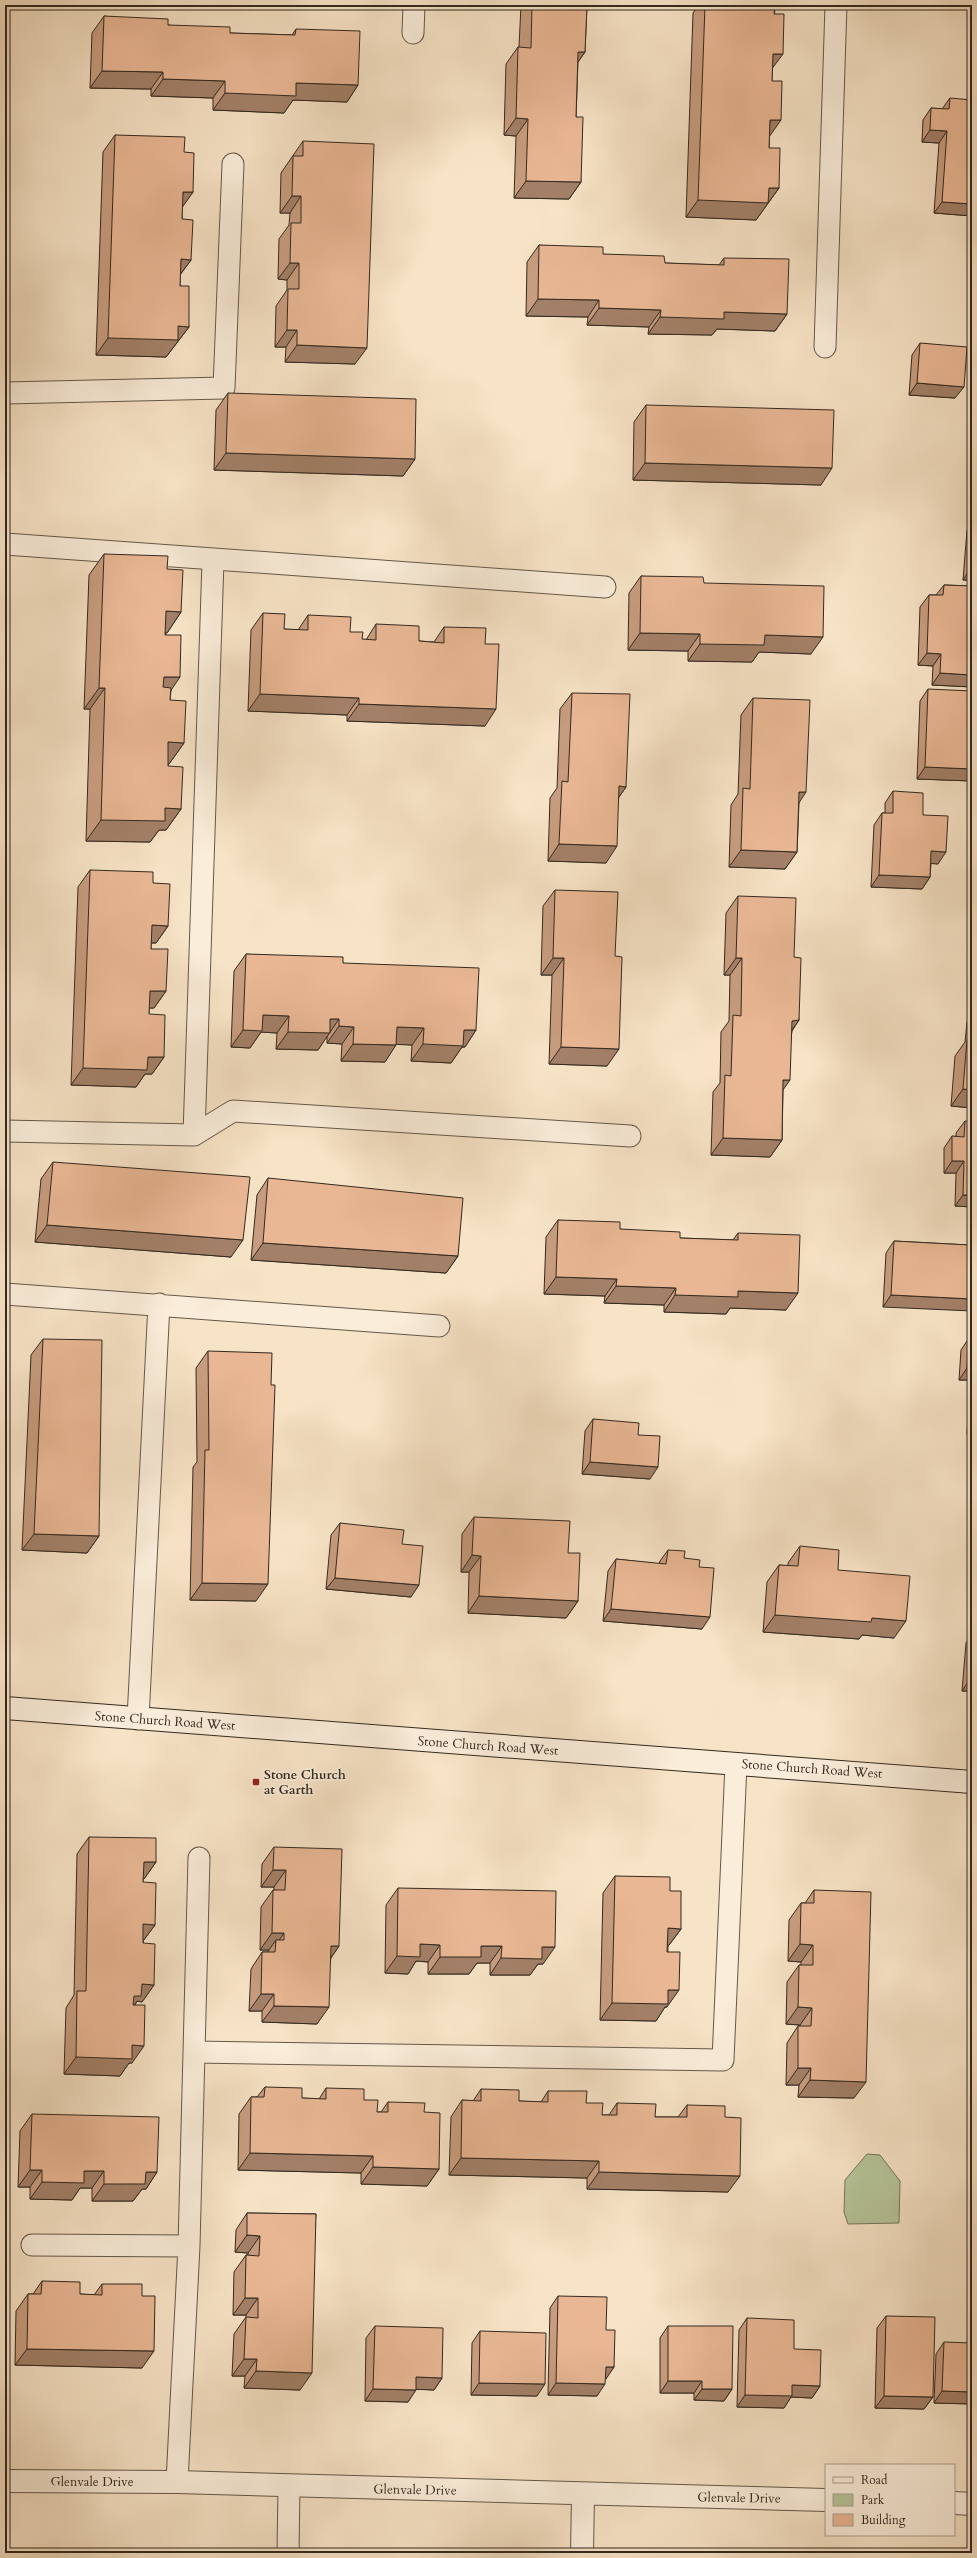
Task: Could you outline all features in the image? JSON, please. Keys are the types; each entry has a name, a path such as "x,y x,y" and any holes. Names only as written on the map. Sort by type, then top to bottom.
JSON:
{"main road":[{"name":"Stone Church Road West","path":"5,1708 972,1782"},
{"name":"Glenvale Drive","path":"5,2481 177,2482 289,2487 825,2500"},
{"path":"582,2553 583,2495"},
{"path":"955,2503 972,2504"}],"lane":[{"path":"413,33 414,5"},
{"path":"825,347 836,5"},
{"path":"5,393 224,388 233,164"},
{"path":"5,544 213,561 605,587"},
{"path":"194,1135 213,561"},
{"path":"5,1131 194,1135 233,1111 495,1129 630,1136"},
{"path":"5,1294 159,1304 440,1326"},
{"path":"138,1719 159,1304"},
{"path":"194,2052 723,2060 736,1764"},
{"path":"177,2482 189,2246 200,1858"},
{"path":"32,2245 189,2246"},
{"path":"288,2553 289,2487"}],"green space":[{"path":"867,2154 880,2155 900,2181 899,2223 848,2224 844,2212 845,2180"}],"building":[{"path":"532,5 587,5 585,52 578,52 576,117 583,117 581,182 526,181 528,119 516,118 518,47 531,48"},
{"path":"705,5 775,5 774,14 784,14 783,54 773,54 772,81 782,81 781,120 770,120 769,148 780,148 779,188 769,188 768,203 698,200"},
{"path":"104,16 168,19 168,25 230,27 230,33 295,35 296,29 360,31 358,85 296,83 296,96 225,93 225,81 163,79 163,72 102,71"},
{"path":"950,98 972,100 972,204 942,202 947,131 930,130 931,108 949,109"},
{"path":"115,135 185,137 184,152 194,153 193,192 183,192 182,219 193,220 191,260 181,259 180,286 189,286 189,327 178,326 178,340 108,338"},
{"path":"303,141 374,144 367,348 297,345 297,330 287,330 288,289 299,289 299,263 290,263 291,223 301,223 301,196 292,196 293,156 303,156"},
{"path":"539,245 603,247 603,254 664,256 665,263 724,265 724,258 789,259 787,314 724,312 724,319 660,317 661,310 599,308 599,300 538,299"},
{"path":"920,343 967,347 964,387 917,383"},
{"path":"228,393 416,399 415,459 226,453"},
{"path":"646,405 834,410 832,468 645,463"},
{"path":"104,554 168,556 167,569 183,570 181,612 166,611 165,635 181,635 180,677 164,677 163,687 171,688 170,700 186,701 184,743 168,742 168,766 183,767 181,809 165,808 165,821 101,820 105,688 99,688"},
{"path":"641,576 703,577 704,583 824,586 823,637 765,635 764,645 700,644 700,634 640,633"},
{"path":"944,585 972,586 972,675 940,673 941,654 927,653 929,595 943,595"},
{"path":"263,613 285,614 284,629 308,630 308,615 351,617 350,632 363,632 362,639 376,640 376,624 419,626 419,641 444,643 444,627 486,628 485,644 499,644 496,709 359,704 359,698 260,694"},
{"path":"928,689 972,691 972,769 925,767"},
{"path":"572,693 630,694 626,787 619,786 617,846 559,844 562,781 568,782"},
{"path":"753,698 810,700 806,792 799,792 797,852 741,850 743,788 750,789"},
{"path":"893,791 923,793 923,815 948,816 946,852 931,851 930,877 879,875 882,813 893,813"},
{"path":"90,870 153,872 153,883 170,884 168,926 152,925 151,949 168,949 166,991 150,991 149,1014 165,1015 164,1057 148,1057 147,1070 83,1068"},
{"path":"555,890 618,892 615,956 622,957 619,1049 561,1047 564,958 553,958"},
{"path":"738,896 796,898 794,957 801,958 799,1020 792,1021 790,1080 783,1080 782,1140 723,1138 725,1075 731,1076 733,1015 741,1016 742,958 736,958"},
{"path":"246,954 343,957 343,963 479,968 476,1030 464,1030 463,1046 423,1044 424,1028 397,1027 396,1045 353,1044 354,1027 339,1026 339,1019 330,1019 330,1033 288,1032 289,1016 263,1015 262,1031 243,1030"},
{"path":"967,1039 972,1040 972,1090 963,1089"},
{"path":"965,1121 972,1121 972,1195 963,1195 964,1161 952,1161 952,1136 964,1137"},
{"path":"53,1162 250,1177 243,1240 47,1225"},
{"path":"268,1178 463,1198 458,1256 263,1243"},
{"path":"558,1220 620,1222 620,1229 680,1232 680,1238 738,1240 738,1233 800,1235 798,1293 738,1291 738,1297 675,1295 676,1288 616,1286 617,1279 556,1277"},
{"path":"894,1241 969,1245 968,1263 972,1263 972,1299 891,1295"},
{"path":"969,1338 972,1338 972,1368 967,1368"},
{"path":"43,1339 102,1340 99,1536 34,1534"},
{"path":"208,1351 272,1353 271,1385 275,1385 268,1584 202,1583 205,1450 209,1450"},
{"path":"593,1419 639,1423 638,1435 660,1436 658,1467 590,1462"},
{"path":"474,1517 570,1521 568,1553 580,1553 578,1601 479,1596 481,1556 472,1555"},
{"path":"340,1523 404,1530 402,1544 423,1546 419,1585 335,1578"},
{"path":"800,1546 839,1550 838,1570 910,1576 906,1621 872,1618 871,1622 775,1615 779,1565 798,1566"},
{"path":"668,1550 685,1551 684,1558 700,1560 699,1567 714,1568 710,1617 611,1609 616,1559 666,1564"},
{"path":"972,1657 972,1679 970,1679"},
{"path":"89,1837 156,1838 156,1862 144,1862 143,1882 156,1883 155,1925 143,1924 143,1943 155,1944 154,1985 142,1984 141,1996 134,1996 133,2005 145,2005 144,2046 132,2045 132,2059 76,2057 77,1991 86,1991"},
{"path":"274,1847 342,1849 339,1946 331,1946 329,2007 274,2006 274,1994 261,1994 262,1952 275,1952 276,1940 284,1940 284,1933 272,1933 273,1890 285,1890 286,1870 273,1870"},
{"path":"615,1876 670,1877 670,1891 681,1891 681,1929 668,1928 667,1952 680,1952 679,1990 668,1990 668,2004 612,2003"},
{"path":"398,1888 556,1891 555,1947 542,1947 542,1959 501,1958 502,1946 481,1946 481,1957 440,1957 440,1945 420,1944 420,1957 397,1956"},
{"path":"814,1890 871,1892 866,2082 810,2080 811,2068 798,2068 798,2026 811,2026 812,2008 798,2007 799,1965 813,1965 813,1945 800,1944 801,1903 814,1903"},
{"path":"265,2087 302,2088 302,2098 326,2099 326,2088 364,2089 364,2100 378,2100 377,2112 388,2112 388,2102 425,2103 424,2112 440,2113 439,2169 373,2167 373,2156 250,2153 251,2097 264,2097"},
{"path":"481,2089 519,2090 519,2101 548,2102 548,2091 587,2091 586,2103 603,2103 602,2115 617,2115 617,2103 656,2104 655,2117 687,2117 687,2105 725,2106 725,2117 741,2118 740,2176 599,2172 599,2161 461,2158 462,2100 481,2101"},
{"path":"32,2114 159,2117 157,2172 146,2172 145,2184 104,2184 104,2171 84,2171 84,2183 42,2182 42,2170 30,2170"},
{"path":"247,2213 316,2214 312,2373 256,2371 257,2359 244,2359 246,2317 258,2318 258,2298 245,2298 246,2255 259,2256 260,2236 247,2235"},
{"path":"42,2281 80,2282 80,2294 102,2295 102,2284 142,2284 142,2296 155,2296 154,2351 27,2349 28,2294 41,2294"},
{"path":"558,2296 607,2297 606,2330 615,2330 614,2367 606,2367 605,2384 556,2383"},
{"path":"886,2316 935,2317 933,2397 884,2396"},
{"path":"747,2318 794,2320 794,2349 821,2350 820,2386 792,2385 792,2396 745,2395"},
{"path":"375,2326 443,2328 442,2378 416,2377 416,2390 373,2389"},
{"path":"668,2326 733,2326 732,2389 702,2389 702,2381 668,2381"},
{"path":"480,2331 546,2333 545,2384 479,2383"},
{"path":"944,2342 972,2343 972,2392 942,2391"}],"place":[{"name":"Stone Church at Garth","path":"256,1782"}]}
